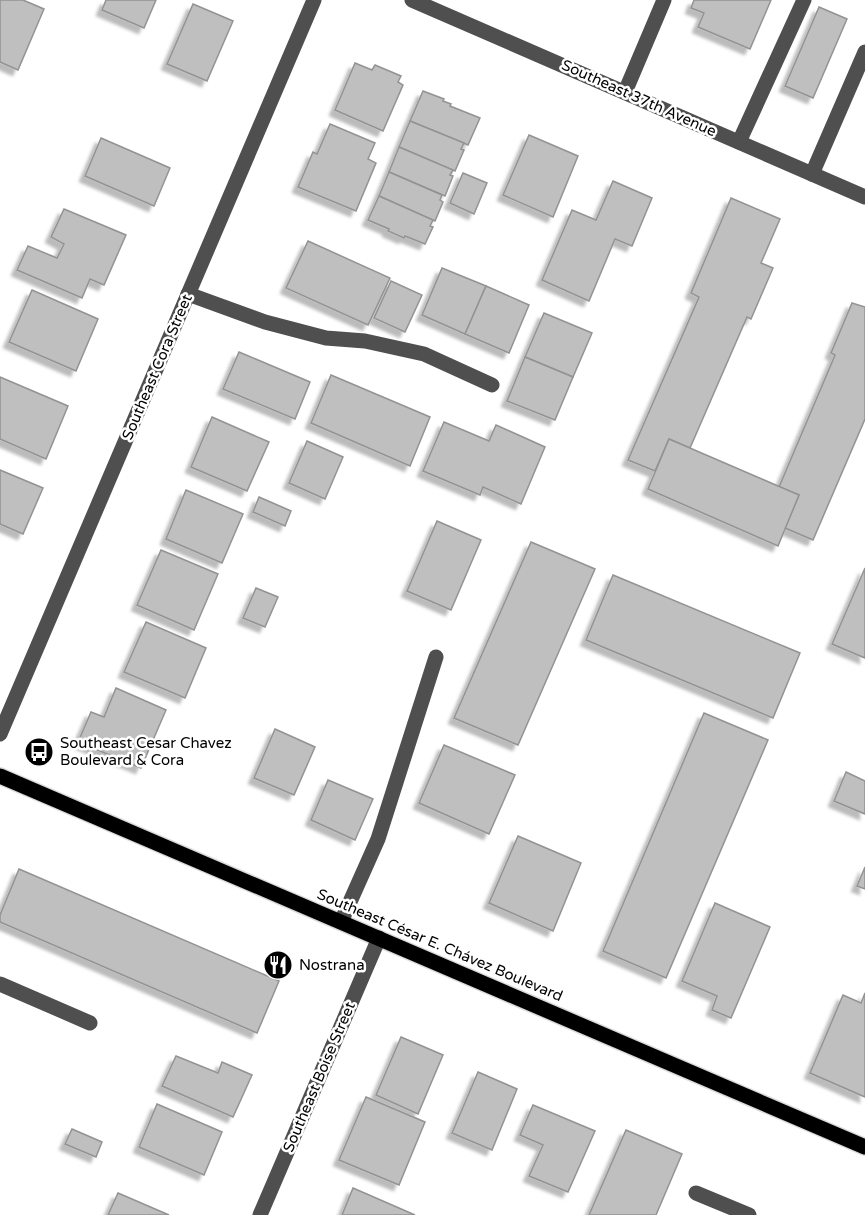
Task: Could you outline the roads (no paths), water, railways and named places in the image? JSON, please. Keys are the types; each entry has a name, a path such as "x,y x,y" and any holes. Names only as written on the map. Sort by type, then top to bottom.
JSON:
{"main road":[{"name":"Southeast César E. Chávez Boulevard","path":"0,776 865,1147"}],"street":[{"name":"Southeast Cora Street","path":"0,734 314,0"},
{"name":"Southeast 37th Avenue","path":"412,0 865,197"},
{"path":"625,92 664,0"},
{"path":"739,142 804,0"},
{"path":"812,174 865,52"},
{"path":"188,294 265,322 326,338 364,341 424,354 492,385"},
{"path":"342,922 378,839 436,657"},
{"name":"Southeast Boise Street","path":"260,1215 379,938"},
{"path":"0,984 90,1023"},
{"path":"696,1192 749,1215"}],"place":[{"name":"Southeast Cesar Chavez Boulevard & Cora","path":"39,752"},
{"name":"Nostrana","path":"278,965"}]}
